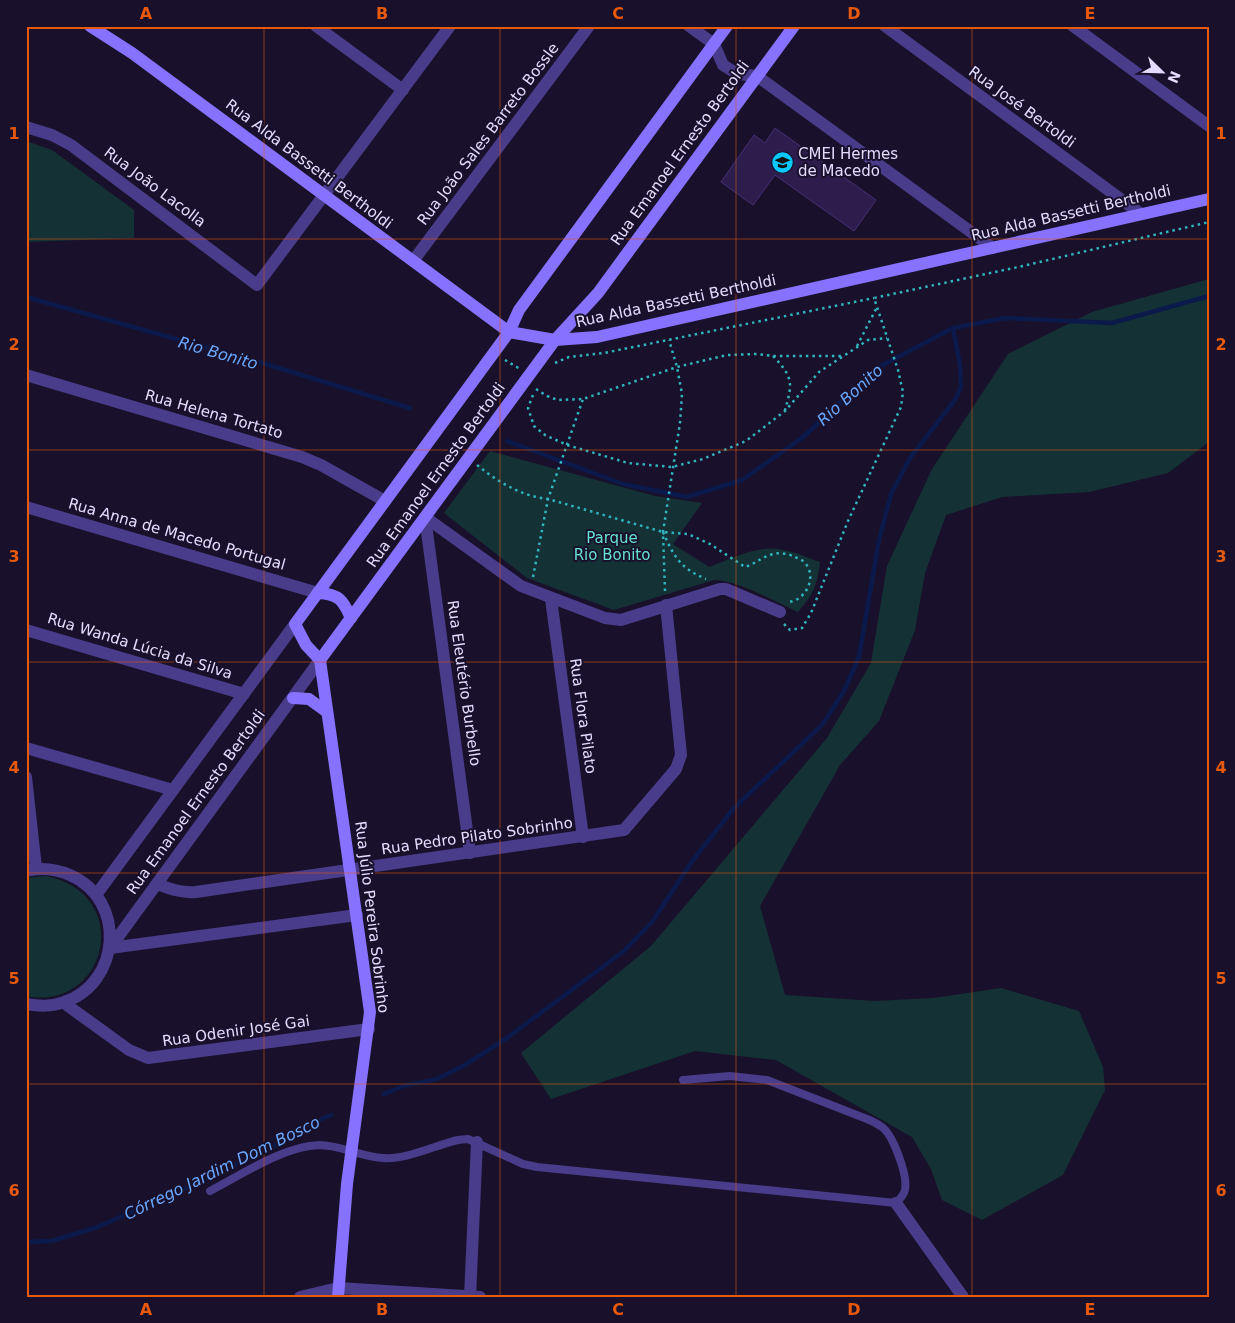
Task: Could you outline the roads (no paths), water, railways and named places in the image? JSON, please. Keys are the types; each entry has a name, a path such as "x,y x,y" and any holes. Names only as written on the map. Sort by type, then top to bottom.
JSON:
{"main road":[{"name":"Rua Alda Bassetti Bertholdi","path":"90,26 115,40 508,332 555,340 597,337 1209,199"},
{"name":"Rua Emanoel Ernesto Bertoldi","path":"295,624 508,332 519,310 727,26"},
{"name":"Rua Emanoel Ernesto Bertoldi","path":"320,660 555,340 598,292 794,26"},
{"path":"318,593 335,595 342,600 351,618"},
{"path":"295,624 306,645 320,660"},
{"name":"Rua Júlio Pereira Sobrinho","path":"320,660 370,1000 369,1028 344,1215 338,1292"},
{"path":"293,698 309,699 327,712"}],"street":[{"path":"316,26 402,90"},
{"path":"324,195 450,26"},
{"name":"Rua João Sales Barreto Bossle","path":"413,261 589,26"},
{"path":"690,26 714,44 724,64 731,70 745,76 757,76 994,248"},
{"name":"Rua José Bertoldi","path":"885,26 1141,214"},
{"path":"1073,26 1209,126"},
{"name":"Rua João Lacolla","path":"26,127 52,135 71,145 257,285 324,195"},
{"name":"Rua Helena Tortato","path":"26,375 302,457 321,465 385,500"},
{"name":"Rua Anna de Macedo Portugal","path":"26,506 318,593"},
{"path":"425,517 513,581 531,591 613,620 621,620 713,591 726,589 782,606"},
{"name":"Rua Eleutério Burbello","path":"425,517 470,853"},
{"name":"Rua Flora Pilato","path":"551,599 583,837"},
{"name":"Rua Pedro Pilato Sobrinho","path":"157,884 174,891 184,893 196,892 624,830 676,769 682,755 666,606"},
{"name":"Rua Emanoel Ernesto Bertoldi","path":"96,895 295,624"},
{"name":"Rua Wanda Lúcia da Silva","path":"26,630 244,694"},
{"name":"Rua Emanoel Ernesto Bertoldi","path":"110,948 320,660"},
{"path":"26,748 173,790"},
{"path":"26,777 31,869 58,870 80,879 96,895 106,911 110,930 110,948 104,966 94,982 80,994 64,1002 44,1006 26,1004"},
{"path":"110,948 357,915"},
{"name":"Rua Odenir José Gai","path":"64,1002 130,1050 148,1058 369,1028"},
{"path":"300,1297 338,1292 473,1296 477,1142"},
{"path":"896,1203 963,1297"}],"lane":[{"path":"210,1192 255,1167 292,1151 320,1145 386,1159 468,1139 523,1164 537,1167 896,1203 905,1191 902,1164 883,1127 850,1112 767,1080 730,1076 682,1080"}],"waterway":[{"name":"Rio Bonito","path":"507,441 623,484 687,497 742,480 802,438 877,368 953,328 1005,318 1112,323 1209,296"},
{"name":"Rio Bonito","path":"26,297 262,363 410,408"},
{"name":"Córrego Jardim Dom Bosco","path":"384,1094 403,1086 437,1079 465,1065 507,1038 624,951 652,922 693,860 734,808 822,725 844,691 859,657 879,540 891,494 910,458 955,400 961,387 960,365 953,328"},
{"name":"Córrego Jardim Dom Bosco","path":"26,1242 51,1241 95,1228 191,1186 276,1145 301,1128 331,1115"}],"place":[{"name":"CMEI Hermes de Macedo","path":"782,163"}],"park label":[{"name":"Parque Rio Bonito","path":"612,546"}]}
